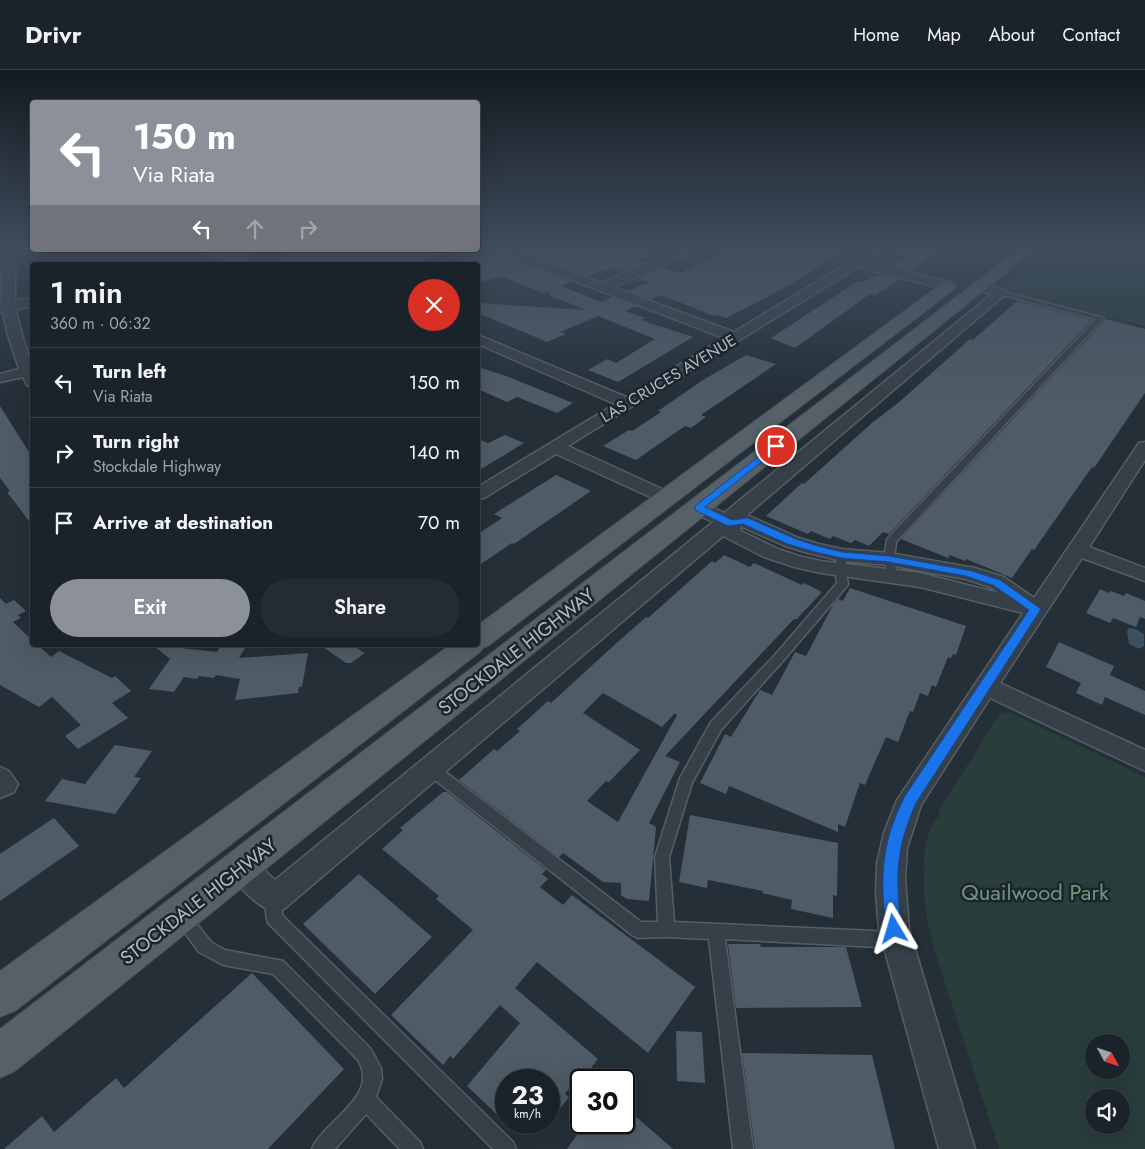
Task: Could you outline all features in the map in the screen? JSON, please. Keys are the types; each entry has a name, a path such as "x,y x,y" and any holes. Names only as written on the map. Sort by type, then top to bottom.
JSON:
{"main road":[{"name":"STOCKDALE HIGHWAY","path":"480,638 934,296"},
{"path":"916,335 928,314 950,296"},
{"name":"STOCKDALE HIGHWAY","path":"0,1056 916,335 979,296"},
{"path":"698,508 694,502 696,493 746,452 760,427"},
{"path":"579,601 596,572 670,512 672,506 666,498"},
{"name":"STOCKDALE HIGHWAY","path":"0,996 467,647"}],"street":[{"path":"627,296 734,337"},
{"name":"LAS CRUCES AVENUE","path":"480,493 801,296"},
{"path":"241,867 274,898 729,522 982,296"},
{"path":"30,302 4,307 17,346 30,373"},
{"path":"480,340 567,379 627,403"},
{"path":"0,378 30,375"},
{"path":"555,447 666,498"},
{"path":"957,1149 894,929 889,892 891,854 898,826 910,800 1144,449"},
{"path":"698,508 729,522"},
{"path":"729,522 731,534 771,553 794,561 841,562 891,568 978,596 1036,609"},
{"path":"1077,549 1145,575"},
{"path":"986,686 1145,761"}],"lane":[{"path":"891,568 890,541 1101,318 1014,296"},
{"path":"666,929 662,857 685,782 716,726 778,659 843,584 841,562"},
{"path":"430,768 638,930 666,929 897,940"},
{"path":"274,898 274,918 506,1149"},
{"path":"180,915 205,947 223,957 277,967 364,1054 372,1068 371,1087 366,1100 322,1149"},
{"path":"716,932 743,1149"},
{"path":"366,1100 413,1149"}],"green space":[{"path":"1025,296 1145,296 1145,326"},
{"name":"Quailwood Park","path":"1009,712 1145,777 1145,1149 999,1149 929,931 924,895 925,849 928,835 933,824 940,816 938,812 998,716"}],"water":[{"path":"1129,628 1144,634 1144,646 1139,649 1129,644 1127,631"}],"building":[{"path":"552,296 587,296 601,302 612,297 636,306 625,311 645,318 641,320 693,337 618,382 588,370 607,359 616,363 655,339 598,316 560,332 566,334 547,342 480,314 480,303 586,310"},
{"path":"644,296 658,296 652,299"},
{"path":"664,296 768,296 726,318 714,316"},
{"path":"835,296 867,296 795,348 771,338"},
{"path":"1017,301 1092,320 889,534 883,532 869,546 855,540 851,543 833,536 830,539 811,531 808,534 766,516 873,422 898,403 970,339 973,340"},
{"path":"1106,319 1145,329 1145,393 1094,468 1092,467 1012,578 966,559 965,561 950,555 948,558 901,539"},
{"path":"746,355 776,364 701,415 706,417 691,428 685,426 636,460 603,446 629,430 632,431 703,380"},
{"path":"480,368 573,403 557,413 517,397 507,402 480,390"},
{"path":"0,406 30,454 30,522 7,492 10,491 0,478"},
{"path":"505,435 524,443 480,470 480,440 488,443"},
{"path":"556,475 591,491 514,544 512,543 480,565 480,533 502,518 494,514"},
{"path":"724,555 750,567 754,563 822,592 797,619 794,619 665,756 680,762 649,823 656,827 649,901 627,899 621,895 621,883 603,882 563,853 559,857 459,780 494,749 497,751 520,731 517,729 548,701 551,703 646,617 648,618 712,561 715,563","holes":["603,693 662,727 675,713 677,715 618,822 587,801 606,781 609,782 640,750 583,713"]},
{"path":"850,588 966,626 956,655 953,654 951,658 948,657 936,687 932,685 928,696 920,693 913,712 910,711 898,742 886,737 865,785 860,783 845,827 838,824 838,832 729,786 726,794 700,783 725,734 731,737 760,690 772,695 795,652 806,656 833,605 838,599 843,601"},
{"path":"1100,589 1124,596 1126,593 1145,601 1145,619 1140,617 1136,627 1113,618 1110,623 1086,613"},
{"path":"0,598 6,604 14,600 26,611 18,615 21,618 13,622 30,638 30,647 40,647 51,657 59,651 112,678 115,676 131,691 112,703 128,718 78,749 65,736 81,725 52,697 39,707 0,685"},
{"path":"1059,642 1114,666 1110,675 1145,691 1145,715 1105,697 1102,705 1076,693 1081,683 1046,667"},
{"path":"155,647 217,652 220,647 246,647 239,658 308,653 302,687 299,687 298,693 235,700 240,679 216,675 214,678 199,676 197,679 184,677 174,692 149,689 170,659"},
{"path":"323,647 355,647 365,653 351,663 346,663"},
{"path":"115,745 152,751 134,777 141,778 115,814 45,801 62,779 85,784"},
{"path":"443,792 447,792 546,870 542,874 548,879 540,887 563,905 572,895 695,987 648,1053 537,962 515,988 598,1059 590,1069 570,1069 570,1087 565,1094 569,1097 560,1109 560,1069 495,1069 495,1113 467,1086 520,1023 500,1005 453,1059 450,1056 443,1065 391,1015 473,930 436,899 439,896 382,849 403,830 400,828"},
{"path":"690,815 838,843 837,896 833,895 833,918 791,909 792,900 762,893 763,891 708,880 707,888 679,882"},
{"path":"54,818 79,846 0,901 0,854"},
{"path":"359,874 432,937 375,994 303,924"},
{"path":"728,944 760,944 761,947 846,947 862,1007 736,1008"},
{"path":"252,973 344,1069 268,1149 4,1149 42,1116 54,1132 116,1078 124,1088"},
{"path":"676,1031 702,1032 705,1083 677,1081"},
{"path":"742,1053 872,1055 895,1149 755,1149"},
{"path":"635,1116 673,1149 567,1149 578,1134 635,1134"}],"route":[{"path":"776,446 698,508 731,523 744,520 792,542 815,549 842,555 889,559 968,573 996,582 1036,609 910,800 898,826 891,854 889,892 894,929"}]}
